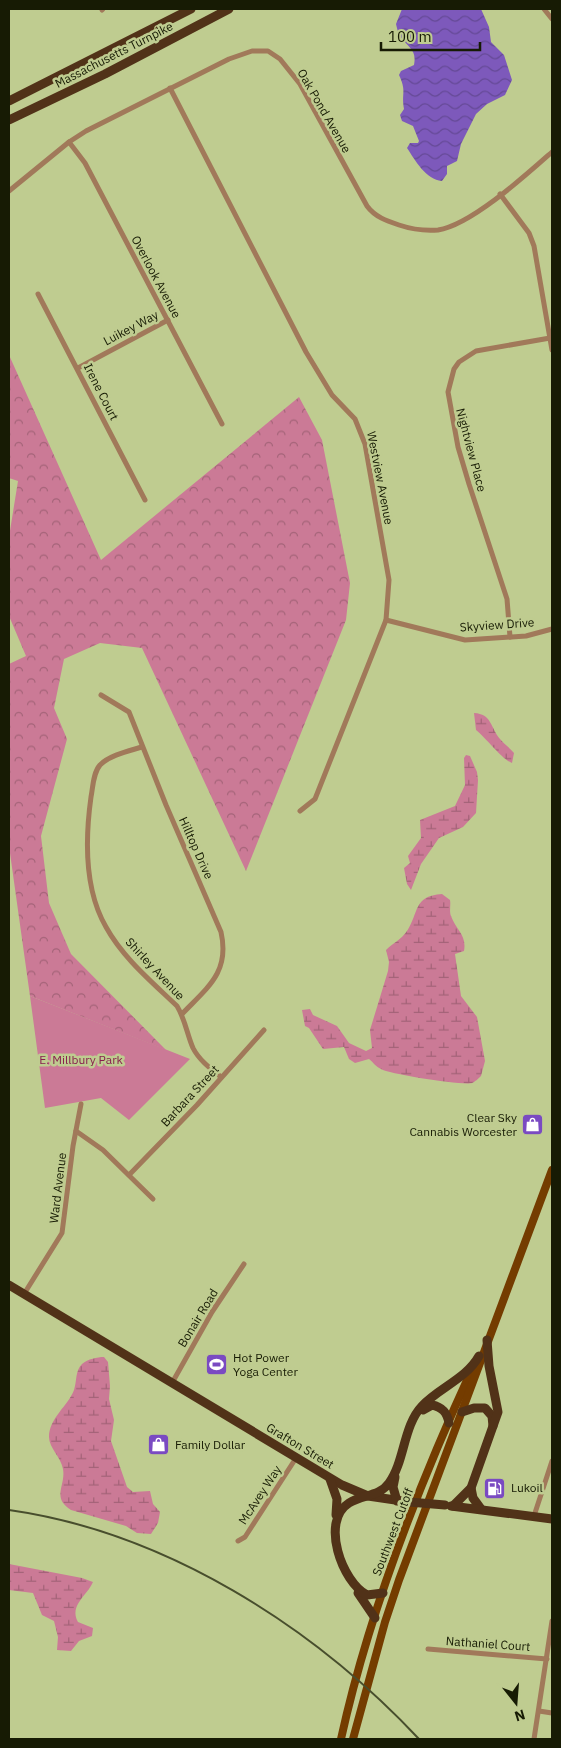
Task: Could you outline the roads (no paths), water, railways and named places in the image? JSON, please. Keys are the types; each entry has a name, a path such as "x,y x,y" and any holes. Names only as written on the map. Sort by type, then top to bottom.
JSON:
{"highway":[{"name":"Massachusetts Turnpike","path":"9,101 191,9"},
{"name":"Massachusetts Turnpike","path":"9,120 97,78 229,9"},
{"name":"Grafton Street","path":"9,1285 330,1479 368,1496 552,1519"},
{"path":"449,1506 471,1488 498,1412 489,1366 487,1340"},
{"name":"Southwest Cutoff","path":"473,1367 479,1356"},
{"path":"383,1593 367,1595 358,1589 345,1572 337,1546 337,1522 340,1512 349,1503 380,1491 392,1478 411,1426 421,1406 441,1389 473,1367"},
{"path":"397,1501 393,1482 420,1414 428,1405 436,1406 444,1411 449,1423"},
{"path":"462,1412 474,1408 485,1408 491,1413 493,1427"},
{"path":"330,1479 338,1505 333,1528 336,1559 343,1575 366,1602 375,1618"},
{"path":"471,1488 474,1498 481,1509"}],"main road":[{"name":"Southwest Cutoff","path":"353,1739 388,1613 487,1340 552,1170"},
{"name":"Southwest Cutoff","path":"479,1356 487,1340"},
{"name":"Southwest Cutoff","path":"341,1739 383,1593 449,1423 473,1367"}],"street":[{"path":"544,9 552,19"},
{"name":"Oak Pond Avenue","path":"9,191 69,142 170,88 241,54 259,50 268,51 280,59 300,84 358,192 375,214 406,227 436,230 460,223 552,152"},
{"name":"Westview Avenue","path":"170,88 306,352 332,395 355,419 362,434 389,580 386,620 315,799 300,811"},
{"name":"Overlook Avenue","path":"69,142 85,162 222,424"},
{"path":"500,194 521,220 532,240 552,350"},
{"name":"Irene Court","path":"38,294 145,500"},
{"name":"Luikey Way","path":"78,368 168,320"},
{"name":"Nightview Place","path":"510,636 507,599 458,447 448,392 454,369 459,362 476,351 550,338"},
{"name":"Skyview Drive","path":"386,620 465,640 526,636 552,629"},
{"name":"Hilltop Drive","path":"101,695 129,712 202,884 224,944 223,963 217,975 182,1014"},
{"name":"Shirley Avenue","path":"142,746 106,760 96,772 89,813 89,875 97,909 107,929 128,957 182,1014 193,1048 206,1065 221,1077"},
{"name":"Barbara Street","path":"130,1175 264,1030"},
{"name":"Ward Avenue","path":"24,1294 62,1233 81,1104"},
{"path":"76,1130 103,1150 153,1199"},
{"name":"Bonair Road","path":"172,1383 212,1312 244,1264"},
{"name":"McAvey Way","path":"238,1541 245,1537 296,1458"},
{"path":"534,1516 552,1461"},
{"path":"534,1739 552,1621"},
{"name":"Nathaniel Court","path":"428,1649 547,1658"},
{"path":"539,1711 552,1713"}],"water":[{"path":"402,9 481,9 489,27 491,42 504,55 512,80 505,95 487,104 476,114 461,144 457,161 447,166 447,174 442,181 436,180 426,173 407,148 410,143 418,143 419,141 413,126 402,121 400,115 404,109 403,89 399,75 401,71 414,65 415,60 413,52 400,36 396,24"}],"railway":[{"path":"9,1510 67,1522 124,1539 179,1562 233,1590 284,1623 332,1659 377,1698 419,1739"}],"place":[{"name":"Clear Sky Cannabis Worcester","path":"533,1125"},
{"name":"Hot Power Yoga Center","path":"217,1365"},
{"name":"Family Dollar","path":"159,1445"},
{"name":"Lukoil","path":"495,1488"}],"park label":[{"name":"E. Millbury Park","path":"81,1060"}]}
